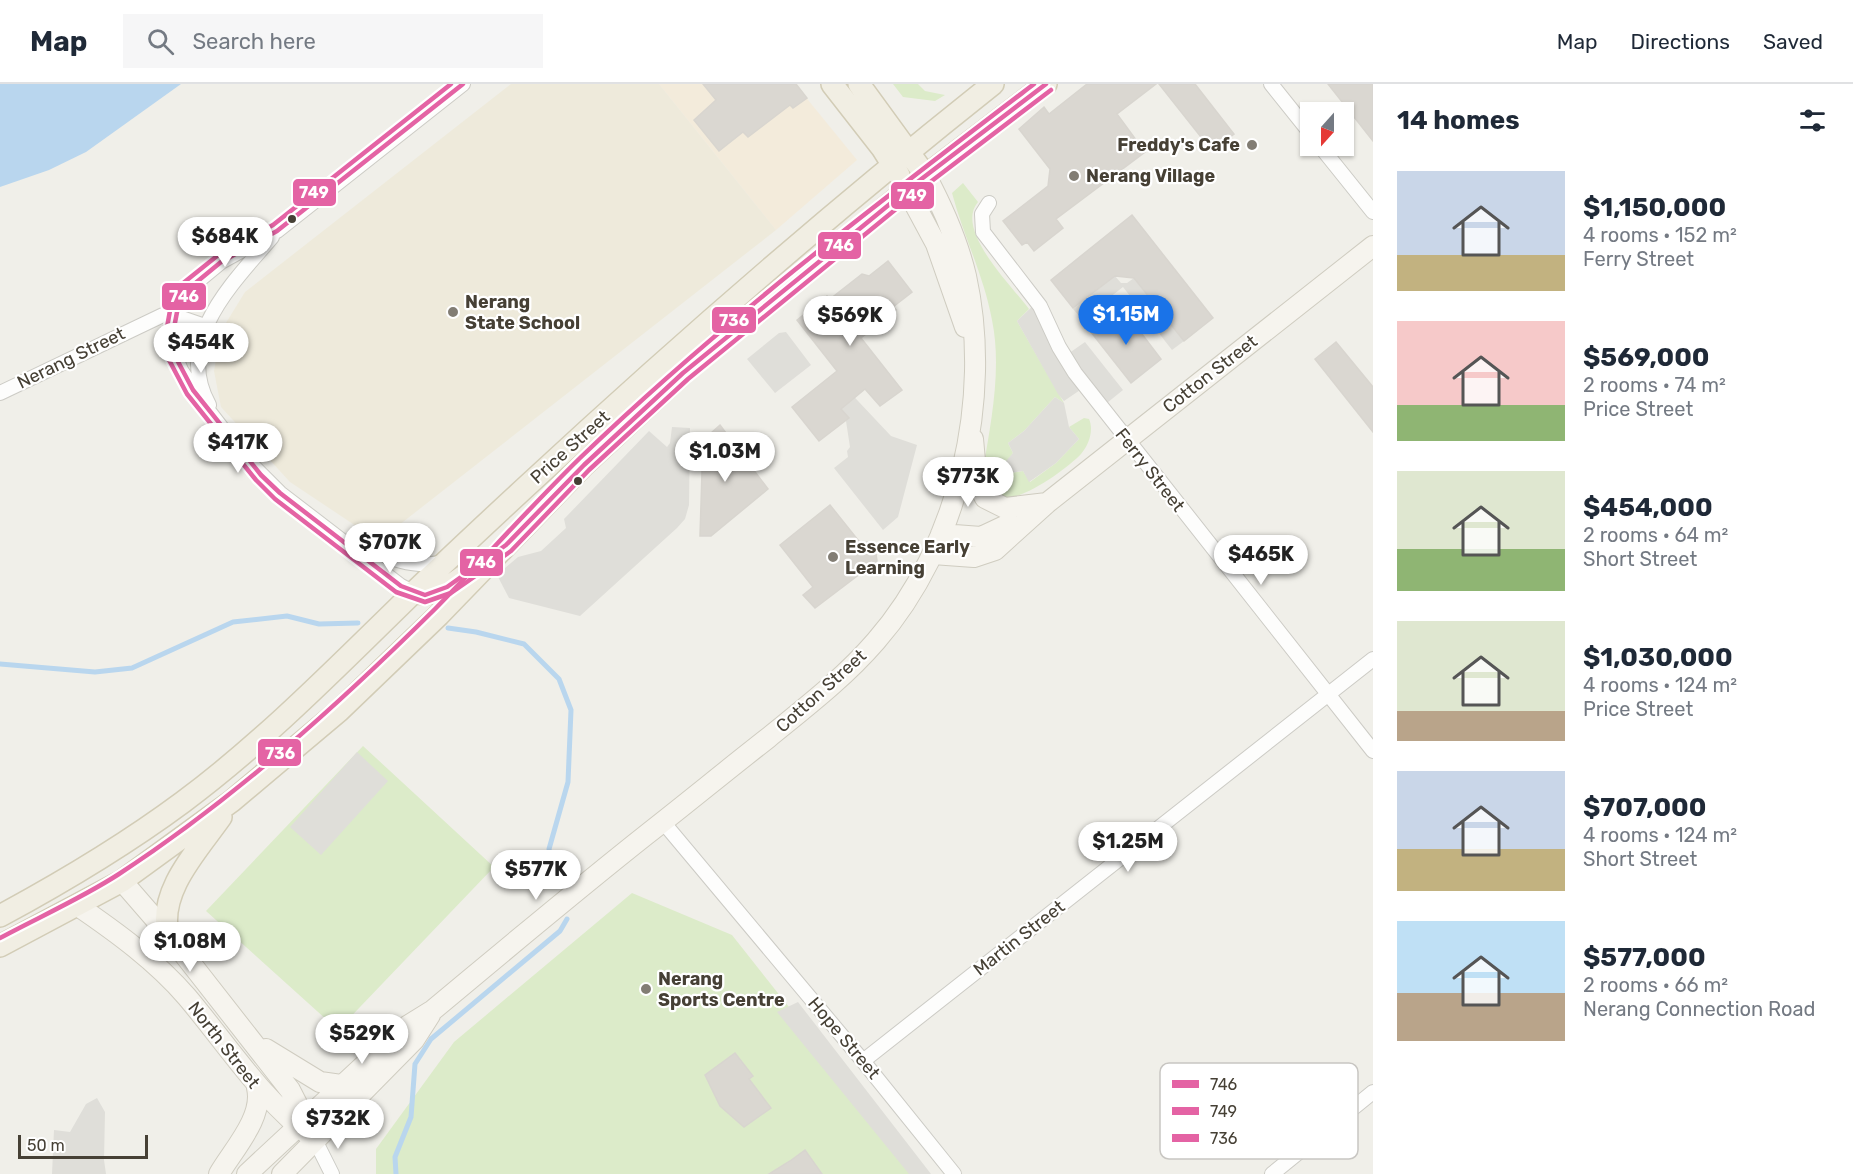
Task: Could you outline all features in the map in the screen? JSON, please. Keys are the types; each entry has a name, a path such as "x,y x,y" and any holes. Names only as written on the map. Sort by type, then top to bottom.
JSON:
{"main road":[{"path":"832,84 892,165 936,244 974,355"},
{"path":"859,84 926,176 964,271 974,355 975,387 971,420 958,482 933,554"},
{"name":"Price Street","path":"61,883 185,800 307,697 450,558 645,379 909,150 993,84"},
{"name":"Price Street","path":"232,801 339,711 439,615 584,465 683,373 907,190 1046,84"},
{"name":"Cotton Street","path":"433,1010 827,690 856,663 905,603 933,554 974,557 990,553 1047,503 1373,246"},
{"path":"971,420 977,482 984,498 1005,508 1047,503"},
{"name":"Cotton Street","path":"941,534 964,538 984,536 1047,503"},
{"path":"414,592 431,595 441,591 507,545"},
{"path":"0,946 122,882 232,801"},
{"path":"168,934 165,919 167,905 174,888 232,801"},
{"path":"0,916 61,883 96,876 122,882"},
{"name":"North Street","path":"122,882 168,934 290,1090 301,1122"},
{"name":"North Street","path":"78,906 109,927 158,968 186,996 257,1088 301,1122 315,1140"},
{"path":"247,1174 341,1084 404,1028 433,1010"},
{"path":"282,1174 414,1040 433,1010"},
{"path":"247,1035 308,1077 328,1084 341,1084"},
{"path":"219,1174 254,1116 259,1102 257,1088"}],"street":[{"path":"414,592 401,586 280,493 245,458 181,370 176,356 173,333 176,316 188,290 221,262 277,231 463,84"},
{"path":"1271,84 1300,120"},
{"path":"1328,156 1373,212"},
{"name":"Ferry Street","path":"989,203 981,219 985,235 1040,306 1065,357 1126,440 1373,751"},
{"path":"224,430 206,399 200,378 198,357 205,326 216,305 277,231"},
{"name":"Nerang Street","path":"0,393 144,322 163,315 176,316 205,326"},
{"path":"334,533 370,550 416,564 435,564 450,558"},
{"name":"Martin Street","path":"863,1061 1373,660"},
{"name":"Hope Street","path":"663,822 863,1061 954,1174"},
{"path":"1358,1104 1373,1092"},
{"name":"North Street","path":"315,1140 332,1174"},
{"path":"1272,1174 1290,1159"}],"shaded area":[{"name":"Nerang State School","path":"511,84 659,84 776,230 385,536 362,530 290,482 221,407 214,371 221,331 245,292"},
{"path":"659,84 795,84 857,160 776,230"},
{"path":"1115,276 1121,283 1127,283 1134,278 1184,341 1172,350 1123,287 1082,319 1073,309"},
{"path":"1037,302 1065,356 1085,342 1123,390 1102,407 1086,386 1064,401 1058,394 1017,321"},
{"path":"786,332 811,365 775,393 747,359 779,333"},
{"path":"842,384 891,436 917,445 898,517 883,530 834,468 848,457 847,451 850,447 846,421 848,418 824,386"},
{"path":"1055,397 1064,403 1069,427 1079,439 1056,463 1029,482 1023,471 1010,473 1000,485 995,479 1006,468 1006,461 1013,453 1008,443 1024,431"},
{"path":"672,427 690,428 689,505 685,519 677,528 580,616 509,598 497,575 518,557 541,551 566,528 564,519 649,431 667,447 670,443"},
{"path":"357,752 388,781 321,855 290,827"},
{"path":"798,1002 931,1174 909,1174 777,1012"},
{"path":"97,1098 105,1112 106,1174 52,1174 54,1130 70,1132 86,1104"}],"green space":[{"path":"893,84 918,84 925,91 945,95 935,101 903,97"},
{"path":"963,183 978,202 973,214 973,227 979,242 999,272 1029,309 1017,321 1064,403 1055,397 1024,431 1008,443 1013,453 994,480 997,487 1010,473 1023,471 1030,482 1056,463 1079,439 1069,427 1084,418 1089,419 1090,423 1091,433 1088,442 1075,460 1055,476 1031,490 1008,498 993,493 983,470 996,376 995,339 984,288 952,193"},
{"path":"363,746 494,867 338,1030 206,911"},
{"name":"Nerang Sports Centre","path":"632,893 732,935 921,1174 376,1174 376,1149 454,1042"}],"water":[{"path":"0,84 181,84 86,152 49,170 0,187"}],"building":[{"path":"703,84 796,84 807,98 793,108 790,105 748,137 743,132 719,151 694,120 716,100"},
{"path":"1087,84 1156,84 1117,114 1145,152 1056,219 1063,228 1034,251 1027,242 1022,245 1003,221 1048,186 1050,169 1019,129 1044,107 1049,114"},
{"path":"1159,84 1195,84 1234,134 1212,151"},
{"path":"1328,84 1373,84 1373,141 1354,117 1354,102 1342,102"},
{"path":"1132,215 1213,318 1184,341 1134,278 1115,276 1073,308 1051,280"},
{"path":"888,261 912,292 893,307 896,310 861,338 902,390 880,406 865,389 841,409 849,418 819,441 792,407 837,371 797,320 827,296 830,299 862,274 869,276"},
{"path":"1116,312 1126,313 1161,359 1131,383 1091,332"},
{"path":"1336,342 1373,387 1373,432 1315,359"},
{"path":"720,425 768,489 711,536 700,536 703,440"},
{"name":"Essence Early Learning","path":"830,505 862,545 867,542 876,554 877,561 815,608 803,595 813,587 780,545"},
{"path":"735,1053 753,1076 749,1079 771,1108 744,1127 720,1106 705,1075"},
{"path":"805,1150 822,1174 769,1174 790,1161"}],"waterway":[{"path":"0,664 95,672 132,668 233,622 287,616 319,624 358,623"},
{"path":"448,628 476,632 524,644 559,679 571,710 568,782 549,849 557,880"},
{"path":"396,1174 395,1157 411,1117 415,1064 431,1039 560,931 567,919"}],"transit line":[{"name":"749","path":"451,84 273,225 217,256 182,284 171,305 166,333 168,358 187,394 256,480 275,499 396,592 425,602 451,593 511,551 589,470 688,379 912,196 1051,90"},
{"name":"746","path":"463,84 277,231 221,262 187,290 178,307 173,333 175,356 193,390 261,475 280,493 401,586 425,595 447,587 506,545 584,465 683,373 907,190 1046,84"},
{"name":"736","path":"0,938 105,883 162,845 244,783 323,715 398,645 580,458 688,359 801,265 1034,84"}],"place":[{"name":"Freddy's Cafe","path":"1252,145"},
{"name":"Nerang Village","path":"1074,176"},
{"name":"Nerang State School","path":"453,312"},
{"name":"Essence Early Learning","path":"833,557"},
{"name":"Nerang Sports Centre","path":"646,989"}]}
